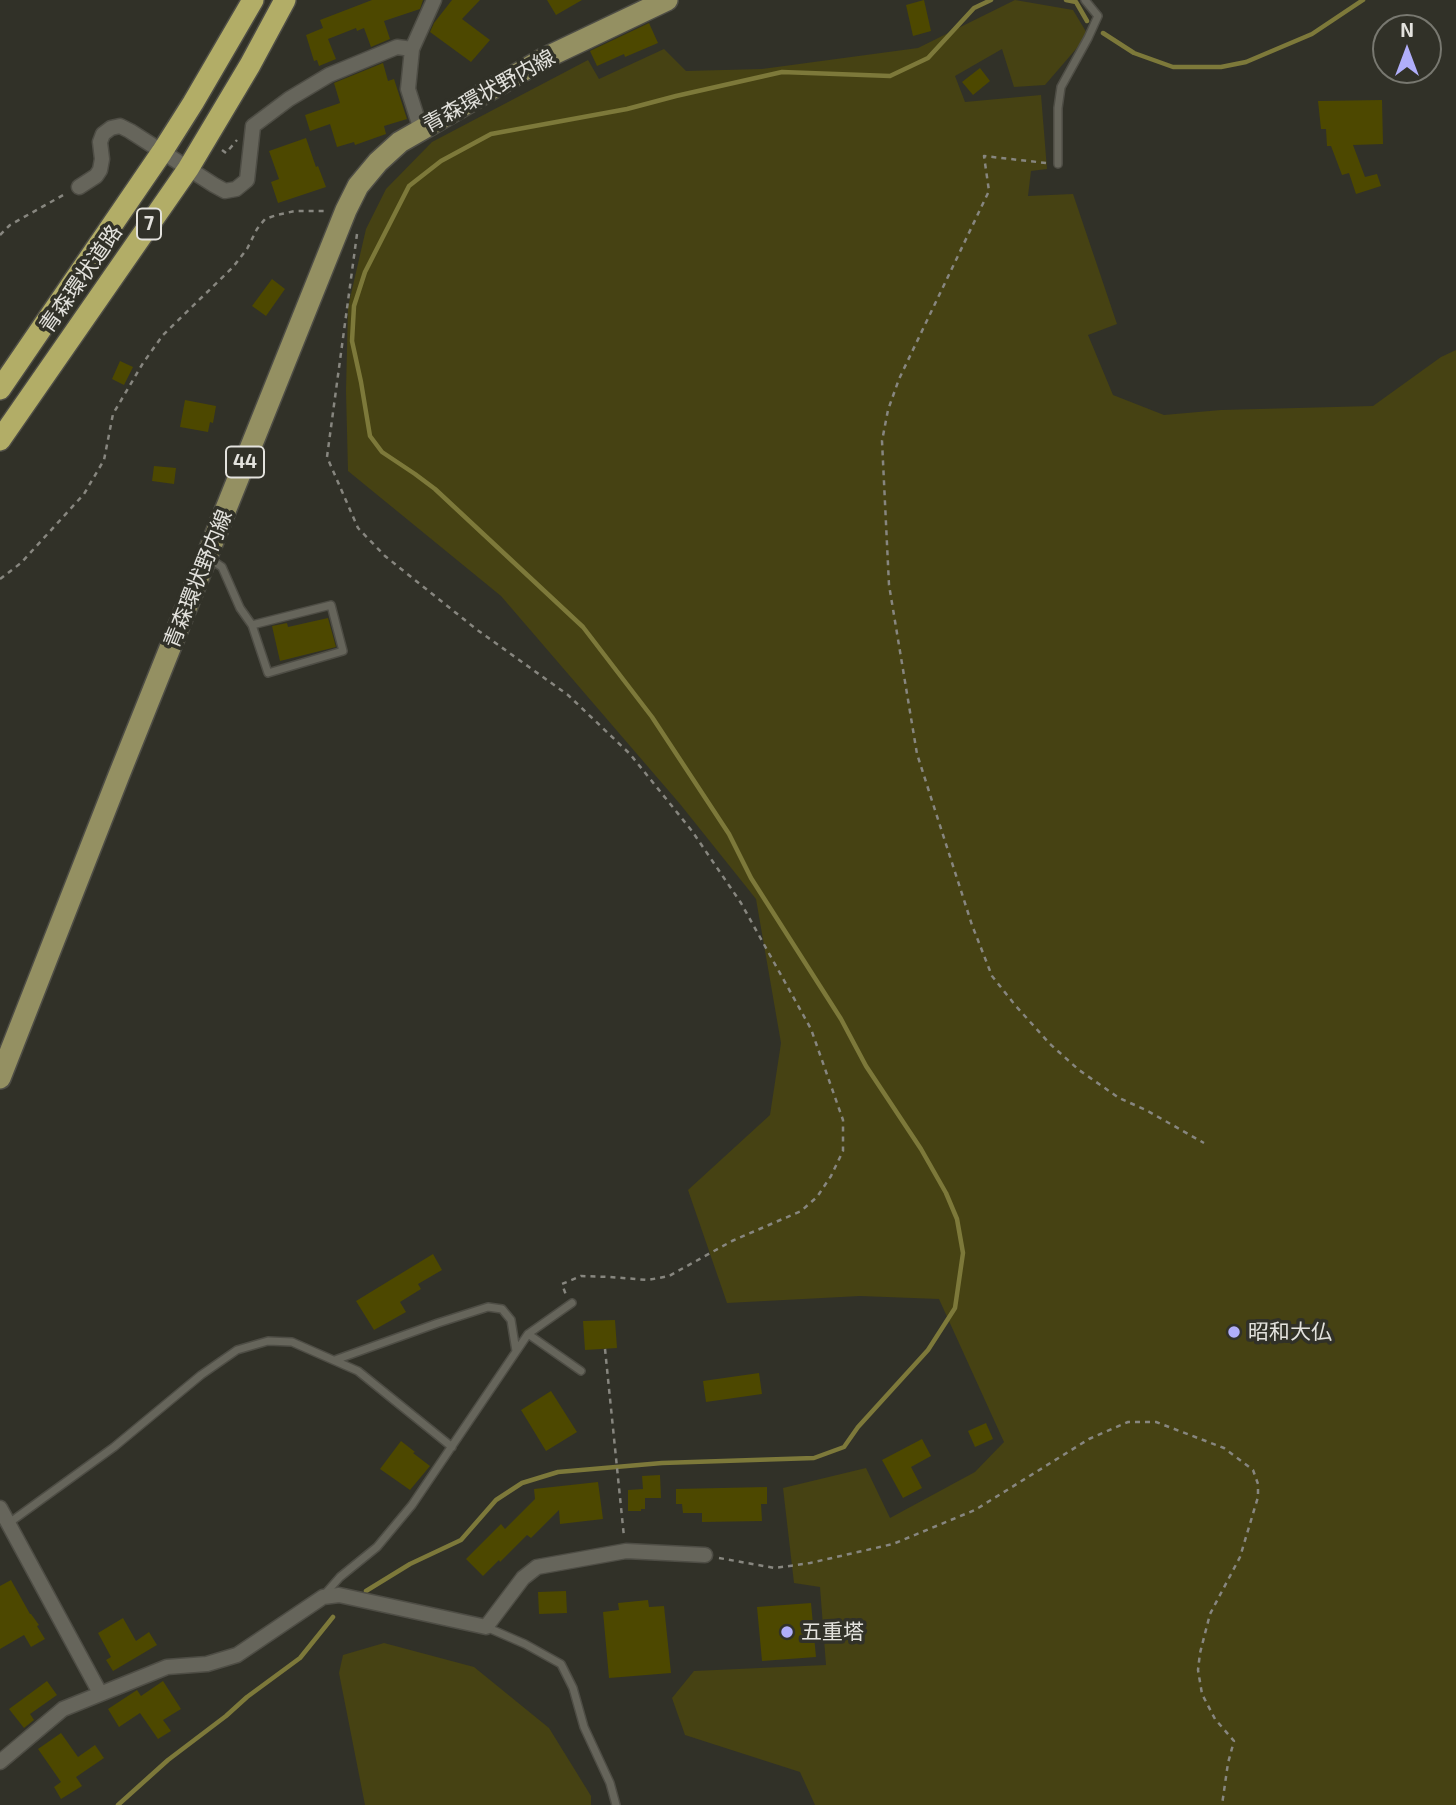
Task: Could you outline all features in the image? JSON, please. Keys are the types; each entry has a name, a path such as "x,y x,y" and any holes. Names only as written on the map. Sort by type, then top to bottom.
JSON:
{"highway":[{"name":"青森環状道路","path":"0,389 162,152 253,0"},
{"name":"青森環状道路","path":"0,440 188,169 285,0"}],"main road":[{"name":"青森環状野内線","path":"0,1078 346,210 358,186 378,162 400,142 544,59 667,0"}],"street":[{"path":"421,130 408,89 412,49 434,0"},
{"path":"79,187 96,176 100,170 101,138 106,130 124,127 225,191 236,189 247,180 253,126 289,99 330,75 397,47 412,49"},
{"path":"0,1508 100,1693"},
{"path":"0,1762 63,1709 167,1667 207,1664 237,1656 323,1597 339,1595 486,1627 523,1578 537,1567 626,1551 705,1555"}],"lane":[{"path":"1058,164 1058,108 1061,87 1098,16 1085,0"},
{"path":"207,557 222,567 240,608 252,625 268,673 343,651 331,605 252,625"},
{"path":"323,1597 340,1577 377,1548 412,1505 528,1334 572,1303"},
{"path":"334,1361 438,1322 488,1307 502,1309 511,1320 516,1351"},
{"path":"528,1334 581,1371"},
{"path":"9,1523 114,1447 201,1375 237,1350 268,1341 292,1342 358,1371 452,1447"},
{"path":"486,1627 561,1664 573,1688 584,1727 610,1783 616,1805"}],"path":[{"path":"1058,164 984,156 989,191 899,379 888,410 882,441 889,585 917,754 972,925 992,976 1049,1045 1080,1070 1119,1098 1204,1143"},
{"path":"0,235 10,225 79,187"},
{"path":"0,579 21,563 83,494 104,460 113,414 143,363 163,335 233,267 265,219 295,211 346,210"},
{"path":"357,233 327,457 358,528 385,556 476,628 568,695 630,754 692,831 741,903 811,1029 842,1120 842,1151 831,1176 817,1197 801,1211 732,1241 669,1276 648,1280 581,1276 562,1284 572,1303"},
{"path":"605,1349 626,1551"},
{"path":"705,1555 775,1568 893,1544 975,1510 1089,1439 1128,1422 1156,1422 1224,1448 1253,1470 1258,1484 1258,1497 1240,1558 1210,1614 1198,1670 1202,1694 1215,1719 1234,1741 1222,1805"}],"shaded area":[{"path":"1015,0 1073,10 1088,35 1045,85 1014,87 1002,49 955,76 965,102 1041,95 1047,169 1031,171 1028,196 1073,194 1117,324 1088,335 1113,395 1164,415 1221,410 1373,406 1441,357 1456,350 1456,1805 815,1805 800,1772 685,1735 672,1698 694,1671 826,1665 820,1587 794,1583 783,1488 866,1468 890,1518 975,1472 1004,1442 939,1299 860,1296 727,1303 688,1190 770,1115 781,1043 756,899 680,804 501,596 348,471 348,307 366,229 386,189 432,142 588,60 599,79 664,49 686,71 762,69 918,48"},
{"path":"384,1643 474,1667 549,1728 591,1796 591,1805 365,1805 339,1673 343,1655"}],"building":[{"path":"372,0 423,0 420,9 384,21 390,39 371,47 364,28 357,31 356,28 328,39 336,59 319,66 317,60 314,61 306,35 323,28 320,20"},
{"path":"452,0 480,0 462,19 490,40 471,62 430,32"},
{"path":"547,0 582,0 556,15"},
{"path":"924,0 931,31 913,36 906,5"},
{"path":"649,23 658,43 597,66 590,51"},
{"path":"383,63 388,81 394,79 407,119 384,126 386,134 355,145 354,142 337,147 330,124 310,131 305,115 340,103 334,83"},
{"path":"980,68 990,81 973,95 962,82"},
{"path":"1382,100 1383,144 1353,145 1365,177 1377,174 1381,186 1356,194 1349,173 1342,175 1331,146 1327,146 1326,129 1321,129 1318,101"},
{"path":"306,138 326,187 278,203 271,182 279,179 269,151"},
{"path":"272,279 285,289 266,316 252,306"},
{"path":"120,361 133,367 124,385 112,379"},
{"path":"185,400 216,406 213,423 210,422 208,432 180,427"},
{"path":"154,466 176,468 174,484 152,481"},
{"path":"328,618 336,647 280,661 272,626 287,623 288,627"},
{"path":"433,1254 442,1270 418,1284 421,1289 400,1302 406,1312 374,1330 356,1301"},
{"path":"615,1320 617,1348 585,1350 583,1321"},
{"path":"759,1373 762,1394 706,1402 703,1381"},
{"path":"551,1391 577,1432 546,1451 521,1410"},
{"path":"986,1423 993,1439 975,1447 968,1431"},
{"path":"922,1439 931,1456 911,1467 922,1488 903,1498 882,1460"},
{"path":"401,1441 430,1466 410,1490 380,1469"},
{"path":"660,1475 661,1498 645,1498 645,1509 628,1511 628,1490 643,1489 642,1476"},
{"path":"598,1482 603,1519 560,1524 559,1510 531,1538 527,1535 483,1576 466,1559 501,1524 505,1529 535,1499 534,1489"},
{"path":"767,1487 767,1504 761,1504 762,1521 702,1522 702,1513 683,1513 682,1504 676,1504 676,1489"},
{"path":"11,1580 45,1639 31,1647 24,1635 0,1649 0,1586"},
{"path":"566,1591 567,1613 539,1614 538,1592"},
{"path":"648,1600 649,1607 664,1606 671,1673 609,1678 603,1612 619,1610 618,1603"},
{"name":"五重塔","path":"811,1603 816,1657 762,1661 757,1607"},
{"path":"123,1618 136,1641 149,1632 157,1645 113,1671 106,1660 111,1657 98,1633"},
{"path":"47,1681 57,1695 30,1714 34,1720 24,1728 9,1709"},
{"path":"163,1681 181,1709 163,1720 171,1731 158,1739 140,1713 119,1727 108,1709 137,1690 141,1696"},
{"path":"61,1733 78,1757 95,1745 104,1758 76,1777 82,1786 61,1799 54,1787 61,1782 38,1749"}],"waterway":[{"path":"366,1591 410,1564 461,1540 496,1500 522,1483 558,1472 662,1463 814,1458 844,1447 858,1427 928,1350 955,1308 963,1253 957,1219 946,1193 921,1149 866,1066 841,1019 751,878 729,834 652,717 583,627 435,489 382,452 370,436 352,341 354,306 365,272 409,186 441,161 491,134 627,109 782,72 890,76 928,58 974,8 991,0"},
{"path":"1066,0 1076,2 1087,21"},
{"path":"1103,33 1134,53 1173,67 1221,67 1246,62 1312,34 1363,0"},
{"path":"118,1805 168,1760 300,1658 333,1617"}],"place":[{"name":"昭和大仏","path":"1234,1332"},
{"name":"五重塔","path":"787,1632"}]}
